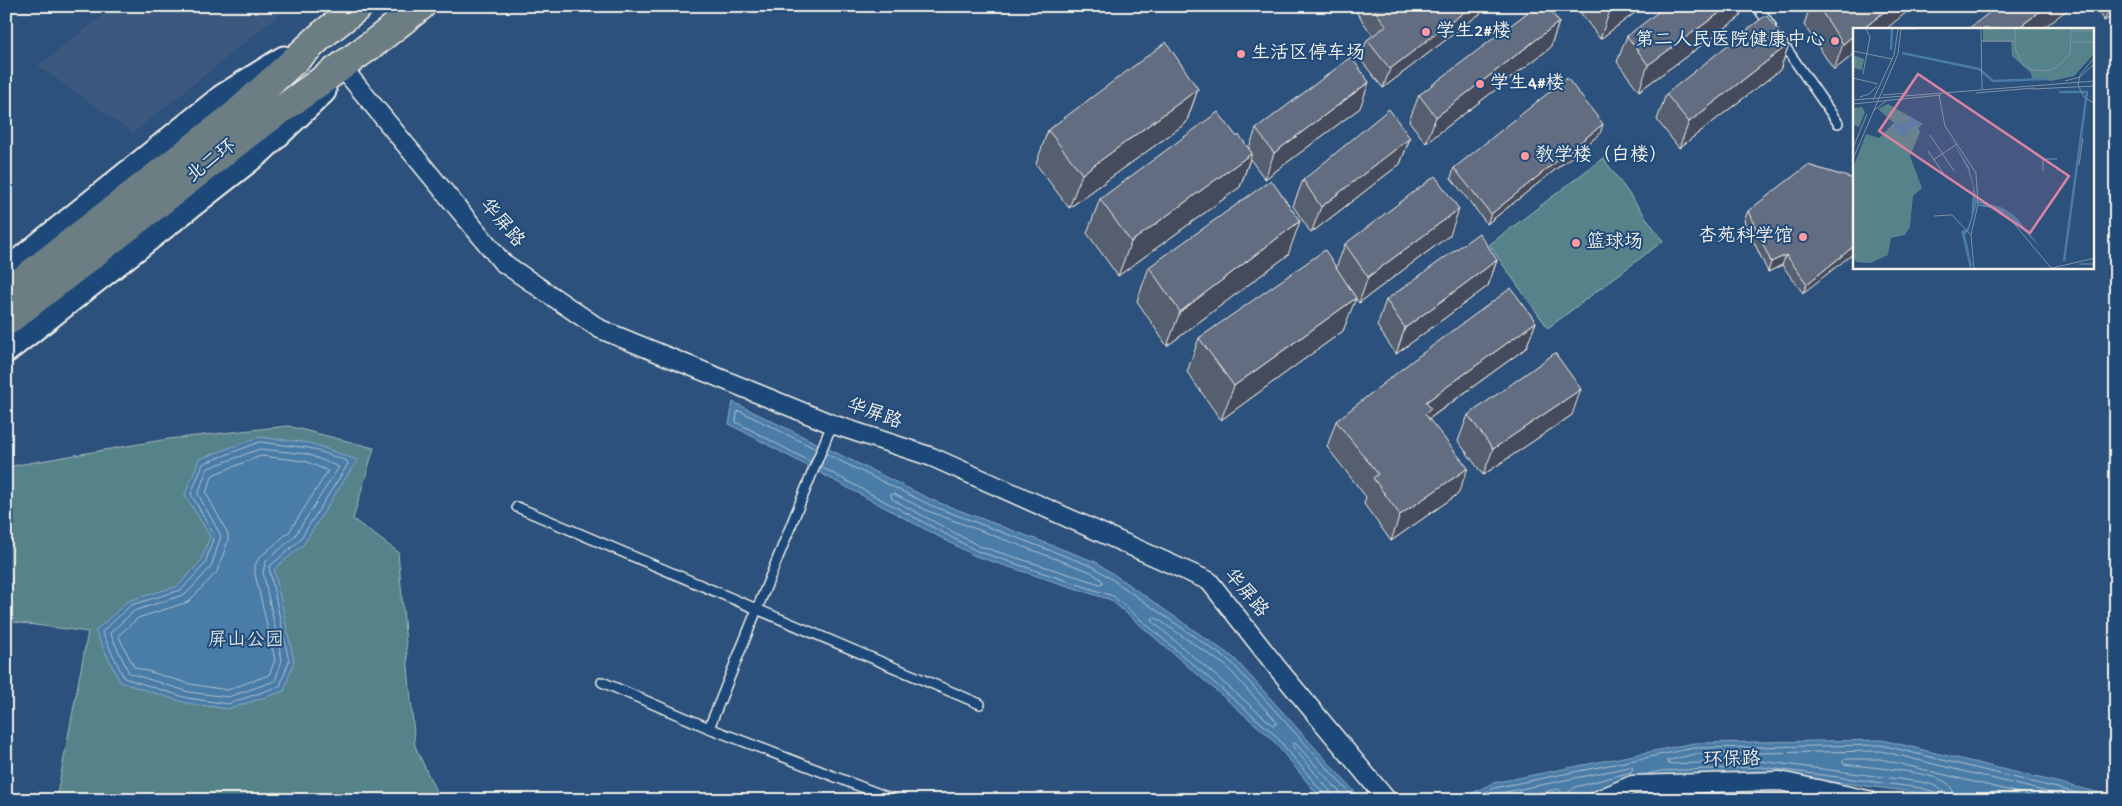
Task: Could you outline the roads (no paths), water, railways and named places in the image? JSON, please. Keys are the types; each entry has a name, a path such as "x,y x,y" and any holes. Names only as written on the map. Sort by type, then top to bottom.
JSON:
{"highway":[{"name":"北二环","path":"6,322 243,123 322,35 359,6"},
{"name":"北二环","path":"6,293 243,123 374,43 421,6"}],"main road":[{"path":"6,272 223,98 322,35"},
{"path":"6,350 261,150 374,43"}],"street":[{"name":"华屏路","path":"345,71 502,262 600,329 832,424 932,457 1209,581 1279,670 1387,800"},
{"name":"环保路","path":"1598,800 1632,785 1780,781 1868,800"}],"lane":[{"path":"1766,6 1760,11 1838,123"},
{"path":"709,728 832,424"},
{"path":"517,507 980,704"},
{"path":"602,682 709,728 895,800"}],"water":[{"path":"733,402 932,500 1096,562 1234,658 1362,800 1322,800 1270,737 1111,600 975,556 729,424"},
{"path":"259,437 310,443 357,460 303,545 274,569 294,661 284,691 229,709 186,703 120,682 95,631 128,601 178,586 201,561 210,536 185,495 199,459"},
{"path":"1882,740 2101,793 2116,797 2116,800 1944,800 1920,793 1760,772 1660,776 1570,800 1458,800 1493,783 1694,743"}],"place":[{"name":"学生2#楼","path":"1426,32"},
{"name":"第二人民医院健康中心","path":"1835,41"},
{"name":"生活区停车场","path":"1241,54"},
{"name":"学生4#楼","path":"1480,84"},
{"name":"教学楼（白楼）","path":"1525,156"},
{"name":"杏苑科学馆","path":"1803,237"},
{"name":"篮球场","path":"1576,243"}],"park label":[{"name":"屏山公园","path":"246,641"}]}
